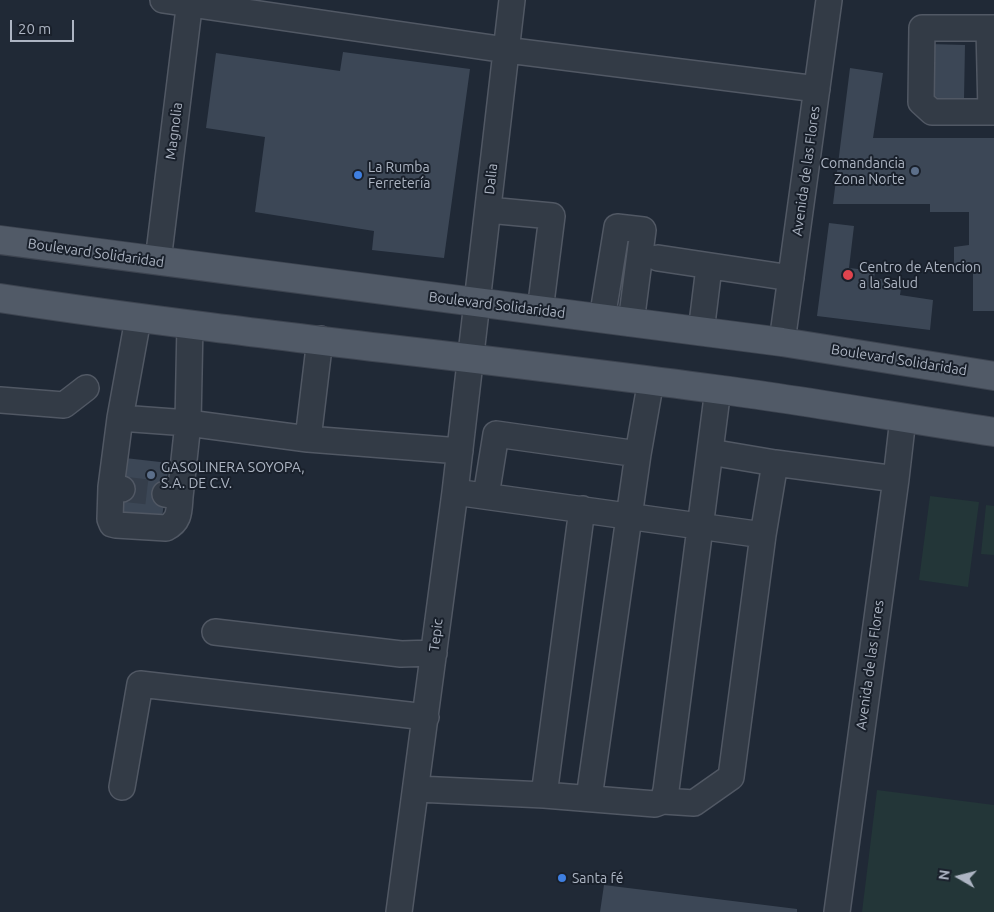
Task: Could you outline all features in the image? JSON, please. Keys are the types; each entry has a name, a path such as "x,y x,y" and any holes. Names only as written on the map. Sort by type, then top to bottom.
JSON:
{"main road":[{"name":"Boulevard Solidaridad","path":"0,240 782,342 994,376"},
{"path":"0,298 138,319 320,339 718,389 994,432"}],"street":[{"path":"163,0 190,2 506,50 818,89"},
{"name":"Dalia","path":"471,358 512,0"},
{"name":"Avenida de las Flores","path":"782,342 829,0"},
{"name":"Magnolia","path":"158,261 190,2"},
{"path":"922,28 992,28 993,112 932,112 921,102 922,28"},
{"path":"488,210 552,216 540,311"},
{"path":"602,319 617,227 643,230 631,323"},
{"path":"658,258 791,278"},
{"path":"701,332 709,266"},
{"path":"138,319 120,418 116,488 110,520 112,524 116,525 166,528 174,525 178,518 172,496 188,423 190,324"},
{"path":"308,439 320,339"},
{"name":"Tepic","path":"400,912 471,358"},
{"path":"589,798 638,454 651,380"},
{"path":"0,400 64,405 86,388"},
{"path":"663,801 666,790 718,389"},
{"path":"120,418 188,423 308,439 460,450"},
{"name":"Avenida de las Flores","path":"837,912 903,418"},
{"path":"486,496 496,434 638,454"},
{"path":"710,452 775,463 896,479"},
{"path":"417,789 544,795 654,804 663,801 694,803 730,777 763,535 775,463"},
{"path":"454,492 763,535"},
{"path":"544,795 582,509"},
{"path":"215,632 401,654 434,654"},
{"path":"122,787 140,684 426,717"}],"shaded area":[{"path":"930,496 979,502 968,587 919,580"},
{"path":"986,505 994,506 994,555 981,554"},
{"path":"877,790 994,805 994,912 862,912"}],"building":[{"path":"928,44 965,45 964,99 926,98"},
{"name":"La Rumba Ferretería","path":"343,52 470,69 444,258 372,250 374,231 255,212 265,137 206,128 216,53 340,71"},
{"name":"Comandancia Zona Norte","path":"850,68 883,73 873,138 994,138 994,311 973,311 973,265 954,265 954,247 969,245 969,212 930,212 930,204 833,204"},
{"name":"Centro de Atencion a la Salud","path":"829,223 854,226 849,268 875,271 874,278 902,282 900,295 933,300 930,330 817,316"},
{"path":"125,458 169,463 162,518 119,513"},
{"path":"604,885 797,909 797,912 600,912"}],"tunnel":[{"path":"122,489 165,494"}],"place":[{"name":"Comandancia Zona Norte","path":"915,171"},
{"name":"La Rumba Ferretería","path":"358,175"},
{"name":"Centro de Atencion a la Salud","path":"848,275"},
{"name":"GASOLINERA SOYOPA, S.A. DE C.V.","path":"151,475"},
{"name":"Santa fé","path":"562,878"}]}
